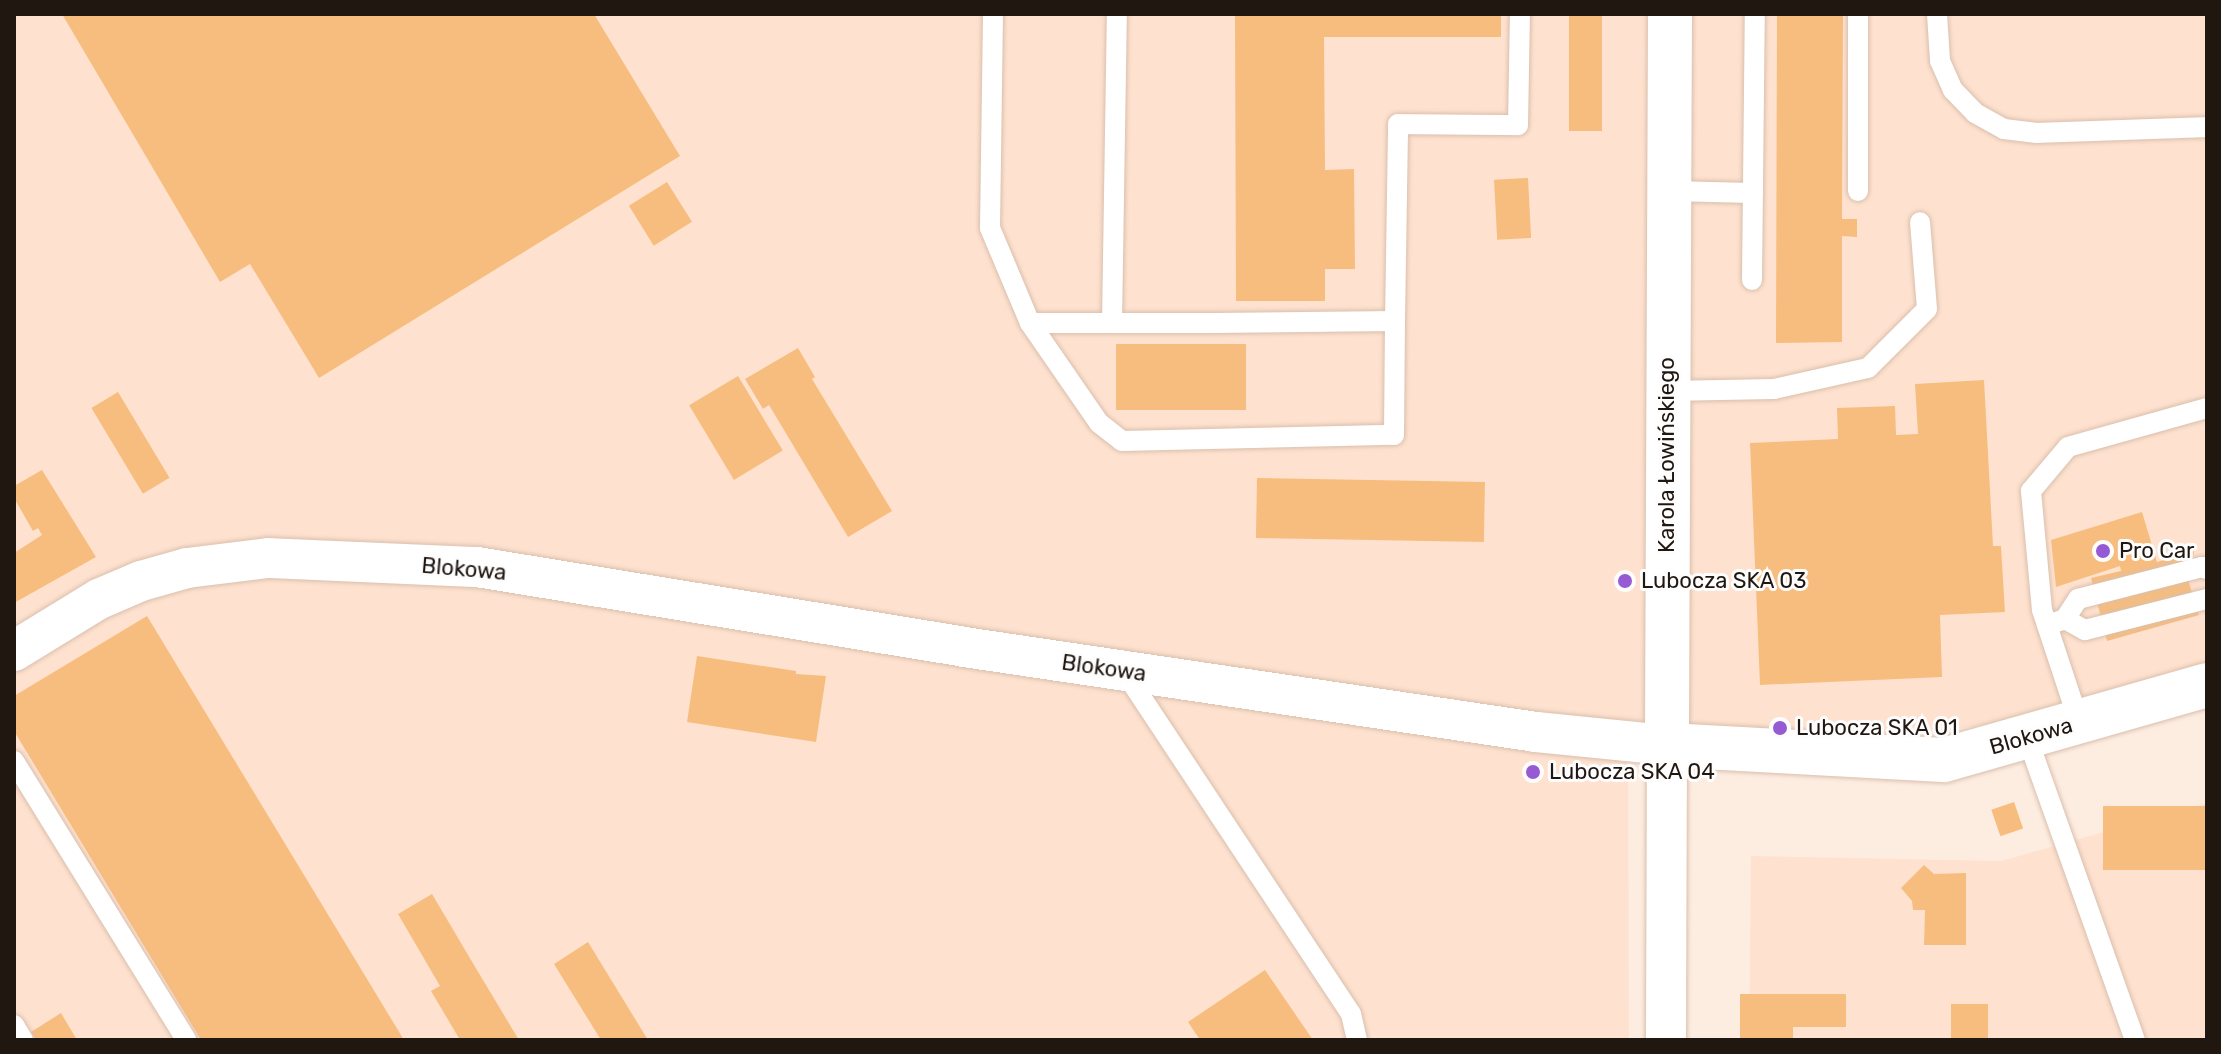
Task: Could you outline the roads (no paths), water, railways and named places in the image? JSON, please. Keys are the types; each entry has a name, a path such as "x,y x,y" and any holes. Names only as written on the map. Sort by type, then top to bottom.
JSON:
{"street":[{"name":"Karola Łowińskiego","path":"1666,1040 1670,14"},
{"name":"Blokowa","path":"15,648 99,599 141,581 187,568 268,558 477,567 1124,671 1536,732 1667,745 1944,760 2207,685"}],"lane":[{"path":"993,14 990,228 1030,323 1099,423 1122,441 1394,435 1398,124 1518,125 1520,14"},
{"path":"1112,323 1117,14"},
{"path":"1752,280 1755,14"},
{"path":"1858,14 1858,191"},
{"path":"1937,14 1940,61 1953,90 1975,113 2004,129 2037,133 2207,127"},
{"path":"1669,191 1753,193"},
{"path":"1667,391 1774,389 1868,368 1927,309 1920,222"},
{"path":"1030,323 1395,321"},
{"path":"2079,722 2056,622 2040,595 2031,491 2068,447 2207,408"},
{"path":"2056,622 2078,599 2202,567 2207,569"},
{"path":"2056,622 2085,630 2207,599"},
{"path":"1124,671 1351,1014 1357,1040"},
{"path":"2027,737 2135,1040"},
{"path":"14,761 186,1040"},
{"path":"14,1025 23,1040"}],"place":[{"name":"Pro Car","path":"2103,551"},
{"name":"Lubocza SKA 03","path":"1625,581"},
{"name":"Lubocza SKA 01","path":"1780,728"},
{"name":"Lubocza SKA 04","path":"1533,772"}]}
